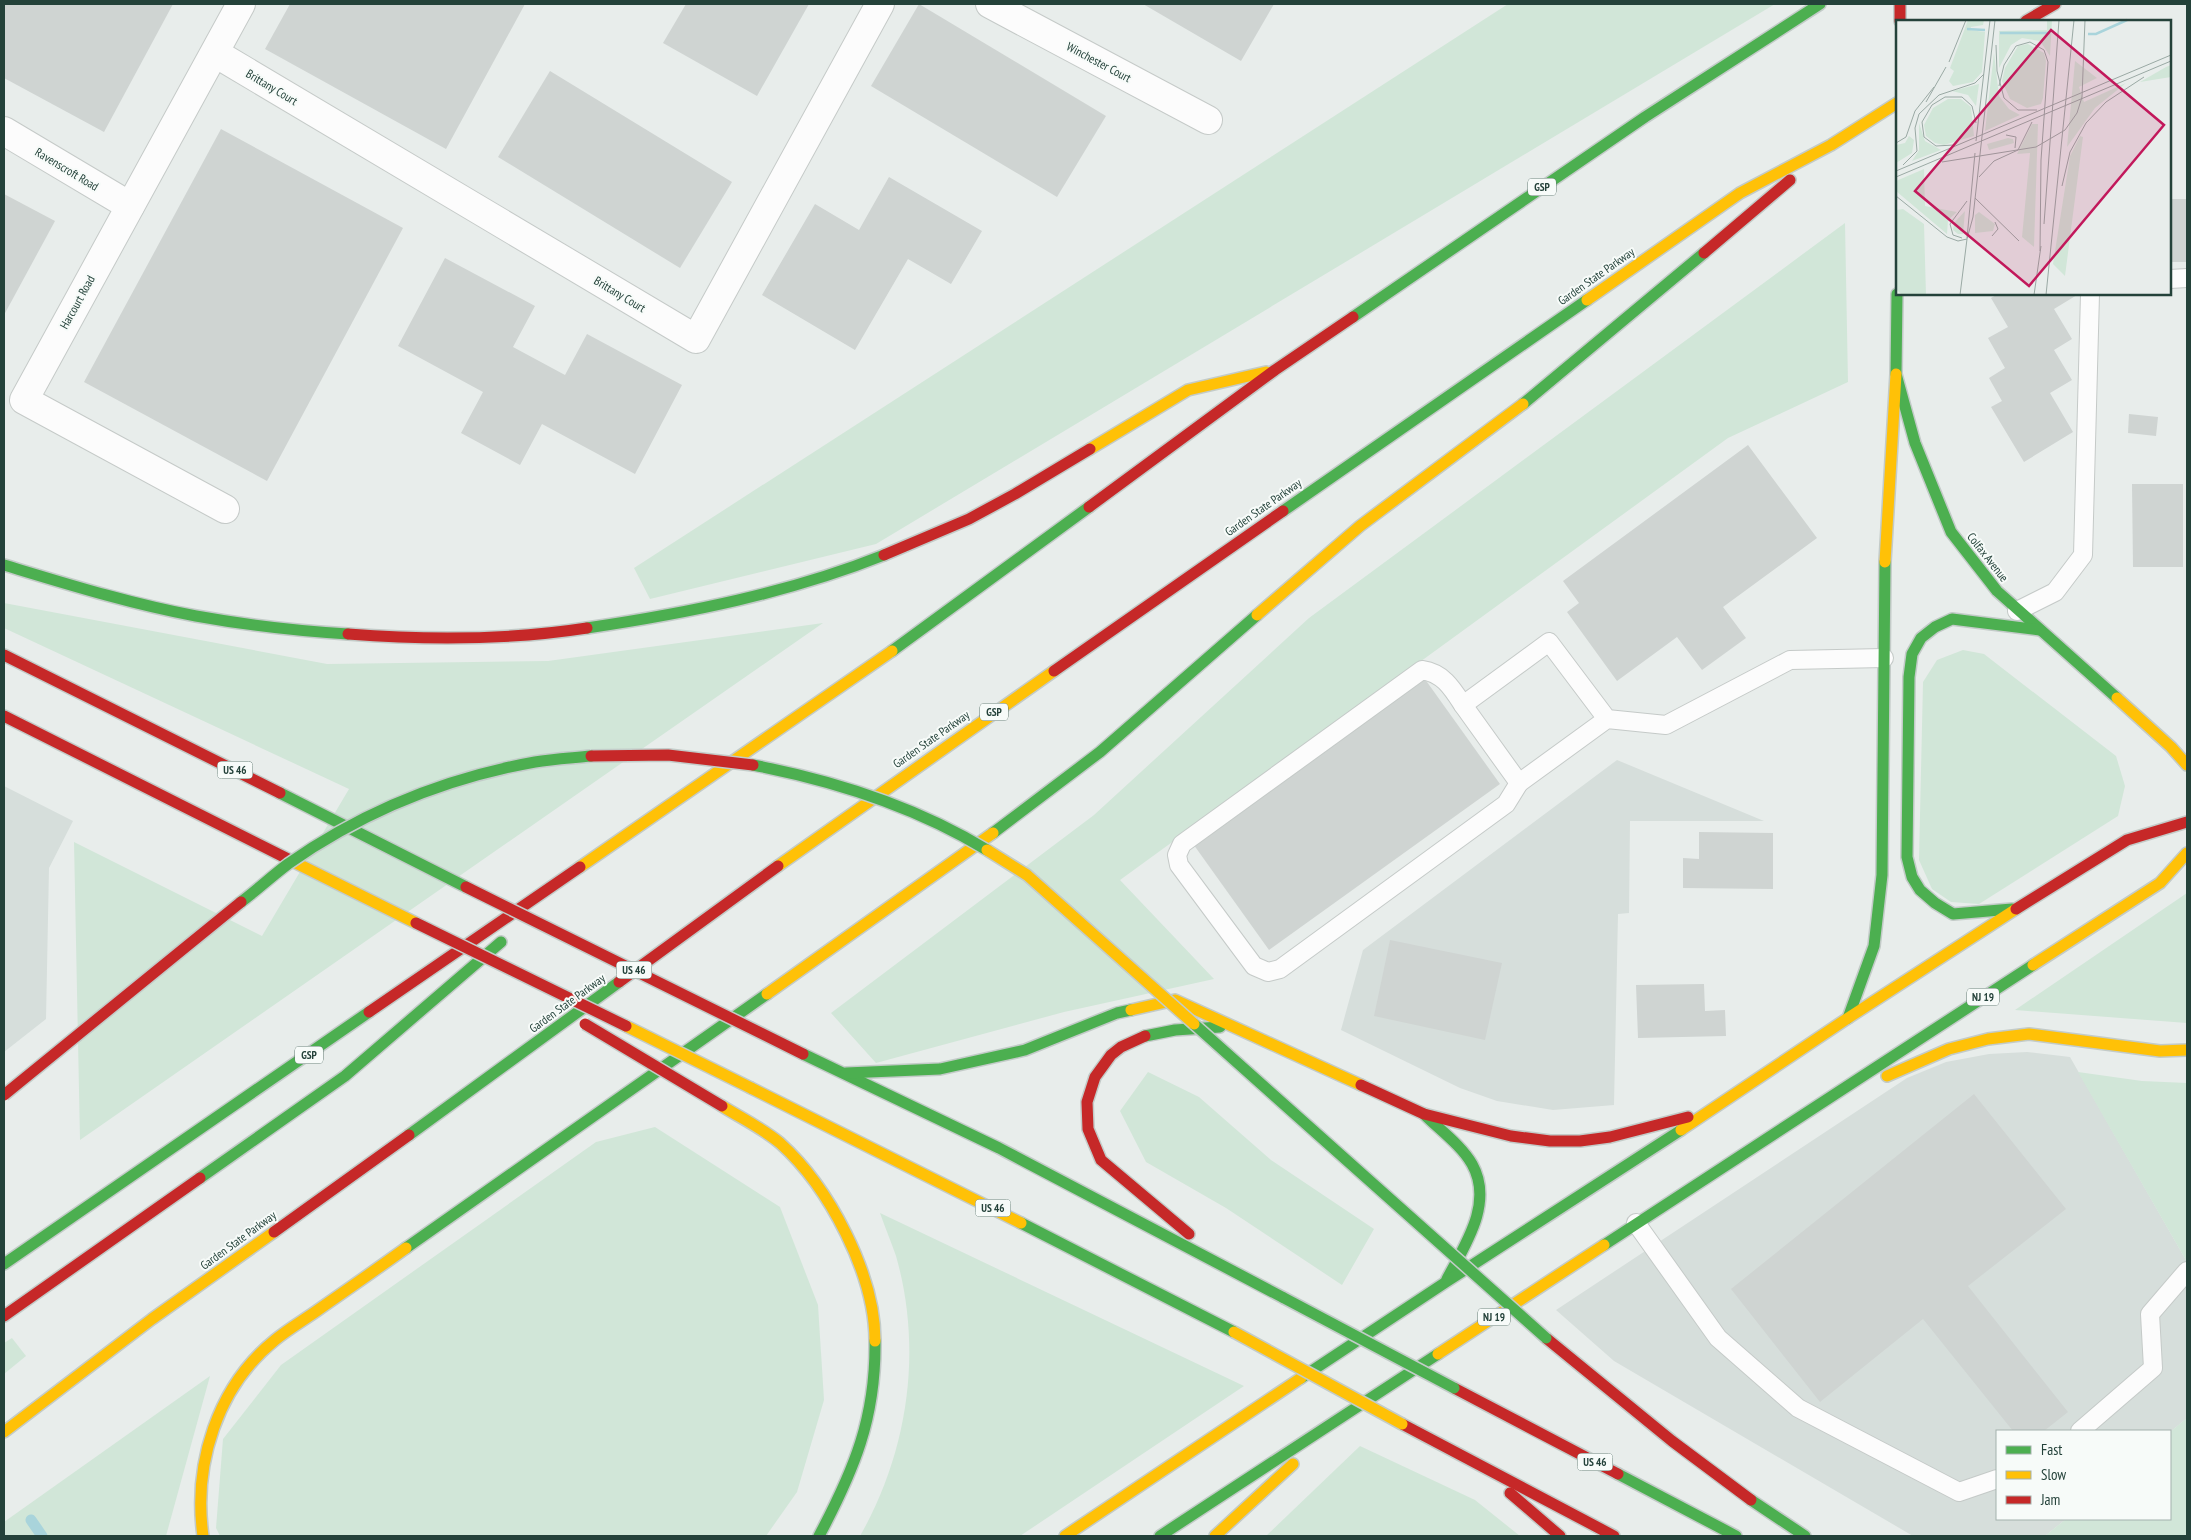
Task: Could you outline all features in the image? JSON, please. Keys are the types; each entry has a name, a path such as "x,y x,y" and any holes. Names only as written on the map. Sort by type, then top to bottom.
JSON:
{"main road":[{"name":"GSP","path":"4,1262 917,634 1275,370 1645,117 1820,4"},
{"path":"1900,4 1900,20"},
{"path":"2028,20 2055,4"},
{"name":"Garden State Parkway","path":"4,1432 152,1319 476,1087 844,817 1740,193 1831,145 1896,104"},
{"path":"203,1536 200,1493 205,1458 214,1425 234,1387 249,1366 274,1341 944,869 1100,752 1360,526 1530,398 1831,145"},
{"name":"Colfax Avenue","path":"1897,295 1896,374 1916,443 1951,532 1997,591 2017,611 2171,747 2187,765"},
{"path":"4,566 112,597 200,616 289,629 361,635 432,637 576,630 685,612 783,589 857,566 950,528 1000,502 1190,389 1275,370"},
{"path":"1848,1018 1874,946 1881,884 1885,556 1896,374"},
{"path":"2016,909 1953,914 1935,904 1920,890 1912,877 1907,858 1909,677 1912,654 1921,638 1935,627 1952,619 2040,630"},
{"name":"US 46","path":"4,655 803,1054 999,1148 1736,1536"},
{"name":"US 46","path":"4,716 416,923 1034,1229 1234,1332 1402,1424 1614,1536"},
{"path":"4,1095 287,865 326,839 367,817 410,798 487,773 586,756 644,754 702,757 760,764 817,776 872,794 926,816 978,844 1027,875 1546,1338 1682,1451 1758,1506 1804,1536"},
{"path":"1065,1536 1446,1282 1711,1111 1848,1018 2016,909 2127,840 2187,822"},
{"path":"4,1316 345,1076 614,844"},
{"name":"NJ 19","path":"1160,1536 1772,1134 2160,883 2187,853"},
{"path":"416,923 544,999"},
{"path":"846,1073 940,1069 1025,1050 1118,1013 1175,1000 1424,1114 1511,1136 1557,1141 1580,1141 1610,1136 1711,1111"},
{"path":"561,1009 771,1136 798,1163 821,1192 842,1224 855,1255 871,1304 878,1345 875,1383 868,1420 858,1456 841,1499 819,1536"},
{"path":"1229,1026 1151,1035 1133,1040 1117,1050 1104,1063 1094,1079 1088,1095 1086,1112 1088,1129 1093,1145 1101,1160 1229,1268"},
{"path":"1772,1134 1908,1066 1949,1050 1988,1040 2029,1034 2160,1051 2187,1050"},
{"path":"1424,1114 1472,1164 1479,1180 1481,1198 1478,1216 1446,1282"},
{"path":"1215,1536 1351,1410"},
{"path":"1475,1462 1560,1536"}],"street":[{"name":"Harcourt Road","path":"226,509 24,400 241,4"},
{"name":"Brittany Court","path":"215,53 696,339 880,4"},
{"name":"Winchester Court","path":"990,4 1208,120"},
{"name":"Ravenscroft Road","path":"4,131 130,206"}],"lane":[{"path":"2171,279 2187,278"},
{"path":"2017,611 2055,592 2083,556 2090,295"},
{"path":"1463,705 1549,642 1607,719"},
{"path":"1519,783 1448,682 1433,672 1422,670 1182,844 1177,855 1180,865 1254,966 1268,972 1280,969 1506,804 1519,783 1607,719 1666,725 1790,660 1884,658"},
{"path":"1636,1223 1718,1338 1798,1408 1959,1492 1996,1479"},
{"path":"2081,1430 2153,1368 2150,1314 2187,1271"}],"shaded area":[{"path":"1617,760 1764,821 1630,821 1629,913 1618,914 1614,1105 1553,1110 1497,1101 1460,1088 1341,1030 1363,950"},
{"path":"4,786 73,821 49,868 46,1019 4,1052"},
{"path":"2027,1052 2070,1057 2187,1262 2187,1418 2171,1431 1996,1430 1996,1520 2065,1520 2045,1536 1913,1536 1614,1361 1556,1310 1907,1078 1946,1062 1989,1054"}],"green space":[{"path":"1508,4 1775,4 876,544 650,599 634,568"},
{"path":"1845,223 1848,382 1728,438 1120,880 1214,979 1064,1012 876,1063 831,1013 1094,815 1309,618"},
{"path":"4,603 327,664 548,661 823,623 80,1140 74,842 262,936 349,789 4,628"},
{"path":"1963,650 1984,654 2116,756 2125,786 2118,816 1979,904 1951,902 1932,889 1919,860 1923,682 1937,660"},
{"path":"2187,893 2187,1023 2015,1010"},
{"path":"1148,1072 1199,1097 1271,1160 1374,1229 1342,1285 1226,1208 1146,1162 1120,1111"},
{"path":"2078,1072 2142,1081 2187,1083 2187,1262"},
{"path":"655,1127 780,1207 818,1305 824,1400 797,1492 766,1536 220,1536 216,1528 223,1439 281,1365 596,1142"},
{"path":"880,1213 1244,1386 1020,1536 860,1536 890,1470 900,1435 906,1400 909,1364 909,1328 904,1292 896,1256"},
{"path":"12,1338 26,1356 4,1374 4,1343"},
{"path":"210,1376 166,1536 4,1536 4,1522"},
{"path":"2187,1418 2187,1536 2045,1536 2065,1520 2171,1520 2171,1431"},
{"path":"1360,1446 1475,1500 1520,1536 1266,1536"}],"building":[{"path":"4,4 173,4 104,132 4,78"},
{"path":"290,4 525,4 446,149 265,49"},
{"path":"686,4 809,4 757,96 663,43"},
{"path":"919,4 1106,116 1057,197 871,86"},
{"path":"1143,4 1274,4 1241,61"},
{"path":"550,71 732,182 680,268 498,157"},
{"path":"221,129 403,228 267,481 84,382"},
{"path":"889,177 982,231 951,284 908,259 855,350 762,295 815,204 859,230"},
{"path":"4,194 55,221 4,315"},
{"path":"2171,199 2187,199 2187,262 2171,262"},
{"path":"445,258 535,306 513,347 565,375 587,334 682,385 635,474 542,424 520,465 461,433 483,392 398,346"},
{"path":"1996,295 2077,295 2054,309 2072,339 2054,350 2072,380 2050,393 2073,432 2024,462 1991,407 2002,401 1989,378 2005,368 1988,338 2008,327 1991,298"},
{"path":"2129,414 2158,417 2156,436 2128,433"},
{"path":"1748,445 1817,538 1723,607 1746,638 1702,670 1677,637 1617,681 1567,612 1579,603 1563,581"},
{"path":"2132,484 2183,484 2183,567 2133,567"},
{"path":"1422,675 1500,784 1269,950 1191,841"},
{"path":"1699,832 1773,833 1773,889 1683,888 1683,858 1699,859"},
{"path":"1390,940 1502,963 1485,1040 1374,1016"},
{"path":"1704,984 1705,1011 1725,1010 1726,1036 1638,1038 1636,985"},
{"path":"1974,1094 2066,1209 1968,1286 2068,1412 2045,1430 2012,1430 1923,1319 1820,1402 1731,1289"}],"waterway":[{"path":"31,1520 42,1536"}],"traffic: fast":[{"path":"1353,317 1645,117 1820,4"},
{"path":"1523,404 1704,253"},
{"path":"1897,295 1896,374 1915,443 1951,532 1997,591 2117,698"},
{"path":"1283,511 1587,300"},
{"path":"892,651 1089,507"},
{"path":"587,628 663,616 775,591 884,555"},
{"path":"1848,1018 1874,946 1882,875 1885,562"},
{"path":"4,565 147,606 253,625 348,634"},
{"path":"993,833 1100,752 1257,615"},
{"path":"2012,909 1953,914 1935,903 1920,890 1912,877 1907,857 1909,677 1912,654 1921,638 1935,627 1952,619 2040,630"},
{"path":"241,902 288,864 316,845 345,828 406,800 469,777 502,769 542,761 591,756"},
{"path":"753,765 845,787 874,797 932,820 987,850"},
{"path":"280,793 466,887"},
{"path":"200,1178 345,1076 501,942"},
{"path":"1604,1245 2033,965"},
{"path":"409,1135 619,982"},
{"path":"406,1248 767,994"},
{"path":"846,1073 940,1069 1025,1050 1117,1013 1131,1010"},
{"path":"4,1264 369,1012"},
{"path":"1194,1024 1546,1338"},
{"path":"1145,1036 1175,1030 1220,1027"},
{"path":"803,1054 999,1148 1284,1298"},
{"path":"1424,1114 1462,1150 1472,1164 1478,1179 1479,1209 1475,1223 1447,1279"},
{"path":"1301,1378 1681,1130"},
{"path":"1021,1223 1234,1332"},
{"path":"1284,1298 1454,1388"},
{"path":"819,1536 843,1489 867,1419 872,1395 875,1341"},
{"path":"1160,1536 1438,1354"},
{"path":"1618,1474 1736,1536"},
{"path":"1751,1500 1805,1536"}],"traffic: slow":[{"path":"1587,300 1740,193 1831,145 1896,104"},
{"path":"1090,449 1188,390 1266,372"},
{"path":"1885,562 1896,374"},
{"path":"1257,615 1360,526 1523,404"},
{"path":"580,867 892,651"},
{"path":"778,866 1054,671"},
{"path":"2117,698 2171,747 2187,765"},
{"path":"767,994 993,833"},
{"path":"987,850 1027,875 1194,1024"},
{"path":"2033,965 2160,883 2187,853"},
{"path":"292,861 416,923"},
{"path":"1681,1130 1848,1018 2016,909"},
{"path":"1131,1010 1175,1000 1361,1085"},
{"path":"626,1026 751,1088"},
{"path":"1887,1076 1949,1049 1988,1039 2029,1034 2160,1051 2187,1050"},
{"path":"751,1088 1021,1223"},
{"path":"722,1106 780,1143 816,1183 832,1207 846,1233 867,1288 873,1315 875,1341"},
{"path":"4,1432 152,1319 274,1232"},
{"path":"1438,1354 1604,1245"},
{"path":"203,1536 201,1509 206,1455 224,1404 238,1380 255,1359 280,1336 406,1248"},
{"path":"1234,1332 1402,1424"},
{"path":"1065,1536 1301,1378"},
{"path":"1215,1536 1293,1464"}],"traffic: jam":[{"path":"1900,4 1900,20"},
{"path":"2028,20 2055,4"},
{"path":"1704,253 1790,180"},
{"path":"1089,507 1275,370 1353,317"},
{"path":"884,555 969,519 1090,449"},
{"path":"1054,671 1283,511"},
{"path":"348,634 468,638 528,635 587,628"},
{"path":"4,655 280,793"},
{"path":"4,716 292,861"},
{"path":"591,756 668,755 753,765"},
{"path":"2016,909 2127,840 2187,822"},
{"path":"619,982 778,866"},
{"path":"369,1012 580,867"},
{"path":"466,887 803,1054"},
{"path":"4,1095 241,902"},
{"path":"416,923 626,1026"},
{"path":"585,1024 722,1106"},
{"path":"1145,1036 1121,1047 1111,1055 1095,1077 1087,1102 1088,1129 1101,1160 1189,1234"},
{"path":"1361,1085 1424,1114 1511,1136 1550,1141 1580,1141 1610,1137 1688,1117"},
{"path":"274,1232 409,1135"},
{"path":"4,1316 200,1178"},
{"path":"1546,1338 1672,1441 1751,1500"},
{"path":"1454,1388 1618,1474"},
{"path":"1402,1424 1614,1536"},
{"path":"1510,1493 1560,1536"}]}
